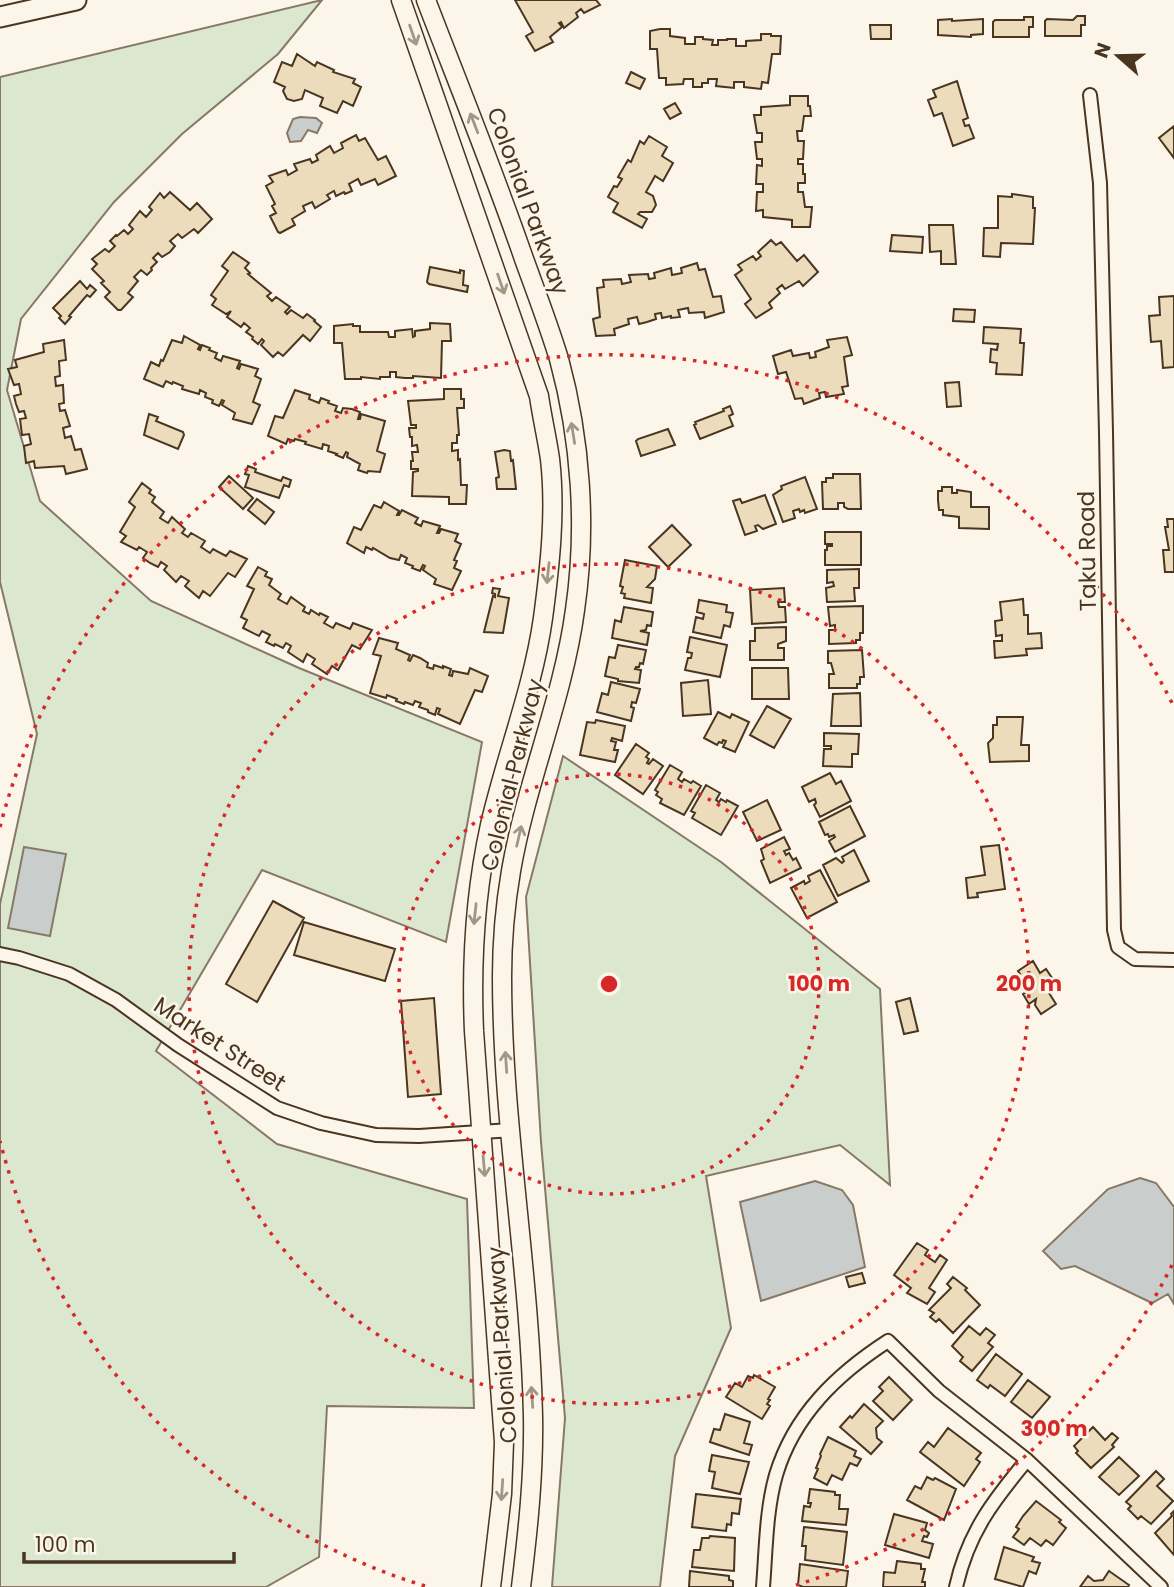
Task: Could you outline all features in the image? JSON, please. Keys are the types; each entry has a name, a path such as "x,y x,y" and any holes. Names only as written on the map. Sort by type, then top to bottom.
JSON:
{"main road":[{"path":"0,17 76,0"}],"street":[{"name":"Colonial Parkway","path":"401,0 539,396 550,459 552,505 543,619 534,664 491,822 481,868 474,922 472,975 504,1442 502,1494 491,1587"},
{"name":"Colonial Parkway","path":"426,0 507,207 558,358 569,404 580,501 575,608 566,662 511,871 502,977 533,1414 533,1480 521,1587"},
{"name":"Taku Road","path":"1090,95 1100,183 1107,444 1114,930 1118,947 1135,959 1174,960"},
{"path":"552,505 580,501"},
{"name":"Market Street","path":"0,954 69,974 116,1000 178,1045 277,1108 321,1123 376,1135 512,1130"},
{"path":"763,1587 772,1498 776,1476 788,1445 820,1395 888,1341 939,1391 1027,1460 1161,1587"},
{"path":"956,1587 962,1562 975,1531 993,1501 1027,1460"}],"green space":[{"path":"322,0 278,54 182,134 114,202 21,319 7,390 40,501 151,601 299,668 482,742 446,942 262,870 156,1051 277,1144 467,1199 474,1408 327,1406 319,1557 266,1587 0,1587 0,904 37,734 0,582 0,77"},
{"path":"563,756 721,862 880,989 890,1185 840,1145 706,1176 731,1328 675,1456 660,1587 552,1587 565,1418 541,1142 526,897"}],"shaded area":[{"path":"316,118 322,123 317,133 308,130 301,141 290,142 287,133 293,119"},
{"path":"24,847 66,854 50,936 8,928"},
{"path":"1140,1178 1156,1183 1174,1207 1174,1304 1168,1294 1152,1303 1075,1266 1061,1269 1043,1251 1108,1189"},
{"path":"815,1181 842,1190 853,1205 865,1267 761,1301 740,1202"}],"building":[{"path":"515,0 596,0 600,5 584,13 581,9 576,13 578,17 564,28 561,22 559,23 562,27 550,37 553,42 535,51 526,36 533,32"},
{"path":"1077,16 1085,16 1085,25 1081,25 1081,36 1045,36 1047,19 1073,20"},
{"path":"1024,17 1033,17 1029,37 993,37 995,20 1024,20"},
{"path":"983,19 983,34 971,37 938,35 938,20"},
{"path":"870,25 891,25 891,39 871,39"},
{"path":"670,29 670,36 685,38 685,44 695,44 695,37 703,37 713,40 712,45 718,45 718,40 736,39 736,46 746,46 746,41 761,40 761,34 781,36 780,54 772,54 768,83 762,82 761,89 744,87 744,82 734,82 734,88 716,86 717,79 708,79 708,83 702,83 702,87 693,87 693,79 684,79 683,84 666,85 666,78 659,78 657,49 650,49 650,31"},
{"path":"297,54 315,66 317,62 334,70 333,72 355,79 353,83 361,87 353,106 343,101 337,113 320,106 323,98 305,90 302,99 287,99 283,91 285,87 274,82 282,62 292,66"},
{"path":"631,72 645,79 640,89 626,83"},
{"path":"957,81 968,118 963,120 965,126 969,125 974,138 953,146 942,113 934,116 928,100 936,97 933,90"},
{"path":"790,96 808,96 810,106 811,116 804,116 802,131 797,131 798,141 804,141 803,159 798,159 798,164 803,164 805,174 805,183 798,183 798,192 803,192 805,207 812,207 810,227 792,227 792,220 763,217 763,210 756,211 757,192 763,192 763,184 756,184 757,165 762,166 762,159 757,159 755,142 762,142 762,133 757,133 754,115 761,115 761,107 790,105"},
{"path":"675,103 681,113 670,119 664,109"},
{"path":"1174,126 1174,158 1159,138"},
{"path":"356,135 359,141 365,138 378,160 386,156 396,176 378,185 375,179 361,185 358,179 349,184 352,191 336,196 334,191 327,195 330,199 315,208 312,202 303,206 305,211 292,219 295,225 278,232 270,216 276,213 272,206 275,204 266,186 273,182 269,176 286,170 288,175 297,170 294,164 310,159 312,163 318,160 316,155 330,146 334,153 343,148 341,143"},
{"path":"649,136 667,147 662,156 673,163 663,181 655,176 646,192 653,196 656,205 652,212 638,214 647,219 642,228 613,212 618,203 608,197 622,179 618,177 628,160 631,162 640,141 644,144"},
{"path":"170,192 190,210 197,203 212,219 198,233 194,229 182,238 178,234 170,241 175,246 162,257 158,253 153,258 157,262 147,275 141,270 134,277 138,281 128,293 133,297 118,310 105,297 110,292 92,269 97,264 92,259 105,249 109,252 115,246 110,241 124,230 128,234 133,229 129,225 140,211 146,217 152,210 149,207 160,193 164,198"},
{"path":"1012,194 1033,197 1033,244 1001,243 1000,257 983,256 984,228 998,228 998,196 1012,197"},
{"path":"929,225 953,225 956,264 941,264 941,251 930,252"},
{"path":"892,235 923,237 922,253 890,251"},
{"path":"771,240 776,245 781,242 797,261 804,255 818,272 803,286 799,281 785,289 782,285 777,289 780,293 769,303 772,308 756,318 745,304 751,299 735,275 742,270 738,265 753,256 756,260 761,256 758,252"},
{"path":"233,252 249,263 245,268 250,273 248,274 271,293 267,296 272,301 276,297 290,307 285,312 287,314 291,310 303,318 307,314 315,320 321,327 310,341 303,335 283,356 278,352 273,357 261,345 264,341 262,339 258,344 246,332 250,328 244,323 241,327 227,317 231,311 226,314 212,305 216,299 211,295 228,271 222,266"},
{"path":"697,263 699,270 705,269 713,297 721,296 724,312 705,318 704,312 689,313 688,308 678,310 680,317 662,318 661,313 655,314 656,319 639,324 637,317 628,319 629,324 614,329 615,335 596,336 593,319 600,317 597,288 604,287 603,280 621,279 622,284 631,282 629,275 648,274 649,279 655,278 654,273 671,268 672,275 682,273 681,268"},
{"path":"430,267 460,273 460,270 464,271 463,285 468,286 467,292 429,284 427,282"},
{"path":"80,281 87,289 90,285 96,290 90,297 87,295 65,324 53,308"},
{"path":"1174,296 1174,367 1163,368 1161,341 1151,342 1149,316 1160,315 1159,297"},
{"path":"954,309 975,310 974,322 953,321"},
{"path":"430,323 450,324 451,341 442,341 441,378 396,377 396,372 390,372 390,377 380,379 345,379 342,343 334,343 334,326 353,324 360,326 360,332 388,332 389,337 395,337 395,331 412,329 413,337 415,331 430,329"},
{"path":"984,327 1021,329 1020,343 1024,343 1022,375 996,374 997,363 990,362 991,349 997,350 998,344 983,343"},
{"path":"184,336 200,345 200,350 202,345 210,348 209,350 217,353 215,358 221,361 223,356 240,361 237,368 239,369 241,364 258,369 255,376 261,379 253,402 260,405 252,424 233,419 235,413 222,405 224,401 222,400 219,406 212,403 213,400 205,397 206,393 200,390 199,394 166,381 163,387 144,379 151,362 159,366 172,340 182,343"},
{"path":"847,337 852,355 844,357 848,386 842,387 844,394 826,397 825,392 819,393 820,398 804,404 802,398 795,399 786,372 778,374 773,356 791,350 793,356 809,353 810,358 816,357 815,352 829,347 827,340"},
{"path":"64,340 66,360 59,361 60,376 55,377 56,386 63,385 64,403 59,404 60,411 65,410 70,426 63,428 65,438 71,436 75,450 81,449 87,469 66,474 64,466 35,468 34,461 26,463 24,446 31,444 29,434 22,435 20,419 26,418 24,411 19,412 14,396 21,394 19,384 14,385 8,369 17,367 15,360 44,352 43,344"},
{"path":"959,382 961,406 947,407 945,383"},
{"path":"444,389 461,389 461,399 464,399 464,408 457,408 459,435 457,443 452,443 452,451 458,450 461,485 467,485 466,504 449,504 449,497 412,496 413,472 418,469 411,469 412,452 418,452 417,445 412,446 410,437 409,428 416,428 416,425 411,425 408,401 444,399"},
{"path":"295,390 310,395 309,399 319,403 321,398 329,401 328,403 337,406 335,411 341,413 343,408 360,412 358,419 361,414 385,421 377,451 385,454 380,472 367,473 358,470 360,464 347,457 348,453 346,452 343,458 328,451 329,446 323,444 322,449 305,444 306,442 288,439 286,444 268,436 275,416 283,418"},
{"path":"730,406 733,414 729,416 733,426 700,439 695,422"},
{"path":"149,414 158,417 156,421 183,432 178,449 144,435"},
{"path":"668,429 675,445 641,456 636,441 638,439"},
{"path":"510,451 511,461 513,460 516,489 497,489 496,478 499,477 495,452"},
{"path":"248,466 256,469 255,472 281,481 283,477 291,480 289,487 284,485 279,498 245,487 249,475 245,474"},
{"path":"833,474 860,474 861,509 848,509 844,507 844,503 838,503 838,509 823,509 822,482 826,482 826,478 833,478"},
{"path":"229,476 253,498 243,509 219,487"},
{"path":"805,477 817,509 805,513 799,509 793,511 795,518 783,522 773,495 782,489 781,486"},
{"path":"142,483 155,497 152,502 164,512 160,518 168,523 172,517 185,529 182,533 188,537 191,533 205,541 201,547 210,553 213,549 226,556 230,551 247,559 235,577 228,573 210,596 203,591 199,598 185,586 189,581 181,576 176,582 164,570 167,566 161,562 158,567 150,563 143,558 147,552 121,542 126,536 120,532 135,507 129,502"},
{"path":"942,487 952,487 952,493 957,493 957,490 971,492 971,507 989,507 989,529 959,528 959,517 943,515 943,510 939,510 938,500 938,491 942,491"},
{"path":"765,495 776,524 763,529 755,526 757,531 745,535 733,501 740,499 742,503"},
{"path":"257,499 274,512 265,524 248,510"},
{"path":"384,502 399,511 397,515 402,510 418,518 415,523 421,526 423,521 440,526 437,533 441,529 458,534 455,541 461,544 454,560 457,561 454,568 461,571 452,590 434,584 436,579 423,570 425,566 423,565 420,571 412,568 413,566 405,563 407,558 401,555 399,560 390,558 366,547 364,553 347,543 354,527 361,530 374,505 381,508"},
{"path":"1167,519 1174,519 1174,572 1165,572 1163,550 1169,550 1165,527 1168,527"},
{"path":"672,525 691,545 668,567 649,547"},
{"path":"825,532 861,532 861,565 825,565 825,550 832,544 825,544"},
{"path":"625,560 657,566 655,579 647,587 653,588 651,603 624,598 625,594 621,593 623,587 620,586"},
{"path":"258,567 267,572 265,576 272,579 269,585 281,594 278,599 287,604 291,597 305,607 303,611 309,614 311,610 328,617 324,623 333,628 336,623 350,629 353,623 372,630 360,649 352,645 338,670 332,666 327,674 312,664 315,659 307,654 303,662 288,652 291,646 286,643 283,648 275,644 274,646 266,642 270,635 262,631 259,636 243,628 247,620 241,617 254,589 247,586"},
{"path":"859,569 859,588 854,588 855,601 827,602 826,588 834,586 833,582 827,583 827,570"},
{"path":"493,588 500,589 498,596 509,598 503,633 484,632 493,596 495,597"},
{"path":"784,588 785,602 778,602 779,607 785,607 786,622 752,624 750,590"},
{"path":"1023,599 1024,615 1028,615 1028,634 1041,633 1042,648 1026,649 1027,655 995,658 994,641 1002,641 1002,635 996,636 995,621 1002,620 1000,602"},
{"path":"699,600 727,605 726,612 733,613 730,627 724,625 721,638 693,632 696,617 703,619 704,614 697,612"},
{"path":"863,606 863,633 860,633 860,640 856,640 856,643 829,644 829,630 835,630 835,625 830,626 828,607"},
{"path":"624,607 653,612 651,626 647,625 646,630 640,631 649,633 647,645 612,638 615,620 621,622"},
{"path":"786,627 786,641 778,644 778,648 784,648 784,660 750,660 750,641 755,641 755,628"},
{"path":"690,637 727,645 720,677 685,670 692,653 687,652"},
{"path":"379,638 398,643 396,649 410,655 410,661 413,655 428,663 427,667 433,669 434,665 451,669 449,675 452,676 453,671 468,674 470,668 488,676 482,692 475,690 460,724 438,714 440,709 437,708 435,715 419,707 421,703 415,701 413,705 404,704 387,695 386,698 370,693 381,656 373,654"},
{"path":"618,645 646,650 643,664 640,663 635,669 641,670 639,683 618,681 605,676 609,657 615,658"},
{"path":"862,650 864,677 860,677 857,688 829,688 829,674 834,674 831,663 828,663 828,651"},
{"path":"752,668 788,668 789,699 752,699"},
{"path":"708,680 711,714 683,716 681,683"},
{"path":"611,682 640,689 636,703 632,702 631,707 634,708 631,721 597,712 602,693 608,695"},
{"path":"860,693 861,726 831,726 833,694"},
{"path":"767,706 791,719 774,748 750,735"},
{"path":"718,712 730,718 732,714 749,722 735,752 723,747 726,741 723,740 717,745 704,738"},
{"path":"997,717 1023,717 1021,745 1029,745 1029,761 990,762 988,743 993,738 993,725 997,725"},
{"path":"596,720 625,726 622,741 612,738 611,741 616,742 614,750 618,750 615,762 580,755 587,722 595,723"},
{"path":"824,733 859,734 858,754 852,754 852,767 823,766 824,749 831,749 831,746 824,746"},
{"path":"636,744 649,753 646,757 649,759 647,763 653,759 663,766 643,794 615,775"},
{"path":"670,765 682,772 678,779 682,782 684,779 701,786 684,815 660,803 662,799 656,795 658,792 655,790"},
{"path":"830,773 836,784 841,781 851,801 820,817 814,805 815,799 809,802 802,787"},
{"path":"706,785 720,793 716,800 719,802 721,799 726,802 727,800 738,806 721,835 692,818 695,813 691,811"},
{"path":"767,800 781,830 757,841 743,812"},
{"path":"850,806 865,836 835,852 829,841 834,835 825,835 819,822"},
{"path":"784,837 790,849 784,851 786,855 789,853 793,860 796,858 801,868 770,883 761,861 764,859 761,849"},
{"path":"999,845 1005,889 977,893 978,897 968,898 966,878 985,875 981,847"},
{"path":"854,850 869,881 838,896 823,865 836,858 842,863 842,857"},
{"path":"820,870 837,902 807,918 791,888 810,881 808,876"},
{"path":"273,901 304,918 257,1002 226,984"},
{"path":"304,922 395,949 385,981 294,955"},
{"path":"1033,961 1040,973 1046,969 1058,987 1049,993 1056,1004 1041,1014 1035,1005 1036,999 1029,1004 1023,994 1026,992 1024,987 1021,989 1014,978 1020,974 1018,971"},
{"path":"434,998 441,1094 408,1097 401,1001"},
{"path":"910,998 918,1031 904,1034 896,1002"},
{"path":"917,1243 928,1250 925,1255 935,1262 940,1255 947,1260 929,1288 935,1292 927,1304 907,1293 911,1288 894,1275"},
{"path":"862,1273 865,1283 849,1287 846,1277"},
{"path":"953,1277 967,1288 965,1290 980,1305 953,1333 939,1319 936,1322 930,1317 934,1313 929,1310 951,1288 947,1284"},
{"path":"969,1326 980,1335 986,1328 995,1335 988,1343 993,1347 972,1371 960,1361 963,1357 952,1346"},
{"path":"996,1354 1022,1374 1005,1396 990,1385 988,1388 977,1380"},
{"path":"754,1375 775,1387 768,1399 770,1400 767,1404 770,1406 762,1419 726,1397 735,1383 742,1387 748,1376 753,1378"},
{"path":"889,1377 912,1400 893,1420 873,1401 883,1391 879,1387"},
{"path":"1028,1380 1050,1397 1032,1418 1011,1402"},
{"path":"864,1404 883,1421 876,1428 877,1438 882,1442 871,1454 840,1427"},
{"path":"725,1414 750,1422 744,1443 752,1445 749,1455 710,1442 714,1429 720,1430"},
{"path":"1093,1427 1105,1440 1112,1433 1118,1438 1112,1445 1114,1447 1091,1468 1076,1453 1078,1451 1074,1446"},
{"path":"948,1428 981,1453 976,1459 980,1462 964,1486 920,1452 928,1442 934,1447"},
{"path":"828,1437 856,1451 854,1456 861,1459 857,1466 850,1463 842,1480 832,1475 827,1485 814,1478"},
{"path":"712,1455 749,1462 740,1494 712,1488 715,1472 709,1471"},
{"path":"1119,1457 1139,1476 1119,1495 1099,1477"},
{"path":"1156,1471 1164,1479 1157,1486 1173,1501 1151,1524 1141,1516 1138,1519 1128,1509 1131,1506 1126,1502"},
{"path":"927,1477 933,1480 935,1478 956,1489 944,1520 907,1500 915,1486 921,1489"},
{"path":"810,1489 840,1495 839,1509 848,1509 846,1525 802,1521 804,1506 810,1507 811,1503 808,1503"},
{"path":"696,1494 741,1499 739,1514 732,1513 731,1525 727,1524 726,1531 692,1527"},
{"path":"1036,1501 1061,1520 1059,1522 1066,1528 1053,1545 1046,1540 1041,1546 1030,1538 1024,1545 1013,1537 1023,1516"},
{"path":"1174,1511 1174,1555 1155,1533"},
{"path":"894,1514 927,1523 925,1530 929,1533 922,1541 933,1544 929,1558 885,1545"},
{"path":"804,1527 847,1532 843,1565 805,1560 806,1546 802,1546"},
{"path":"702,1538 735,1538 734,1571 692,1567 694,1550 700,1550"},
{"path":"1004,1547 1034,1557 1032,1561 1040,1563 1036,1574 1029,1571 1023,1587 995,1579"},
{"path":"897,1561 921,1564 921,1569 925,1569 922,1582 925,1582 925,1587 883,1587 884,1572 895,1573"},
{"path":"800,1564 848,1571 846,1587 798,1585"},
{"path":"690,1571 729,1576 733,1587 689,1587"},
{"path":"1109,1571 1129,1585 1128,1587 1080,1587 1088,1576 1094,1581 1103,1580"}]}
